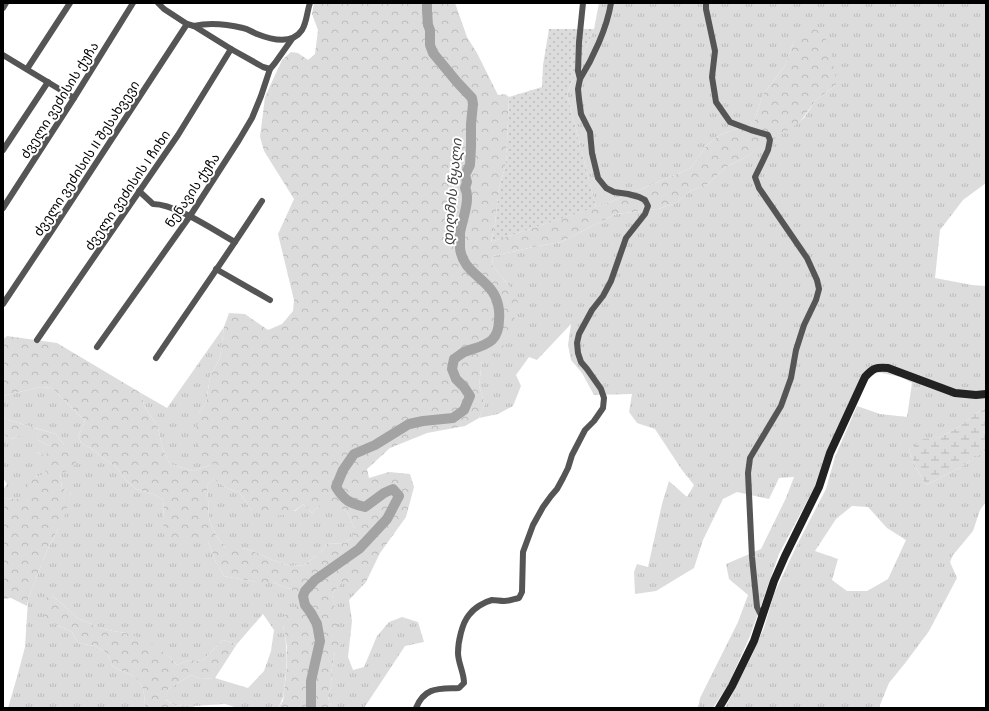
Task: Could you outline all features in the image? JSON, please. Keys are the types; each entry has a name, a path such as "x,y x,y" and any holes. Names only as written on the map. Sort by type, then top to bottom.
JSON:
{"street":[{"path":"3,8 6,3"},
{"path":"27,70 70,3"},
{"name":"ძველი ვეძისის ქუჩა","path":"3,208 133,3"},
{"path":"158,3 166,6 187,24 194,26 231,49 263,67 270,69"},
{"path":"194,26 204,23 220,23 246,29 268,38 282,40 292,39 302,30 310,3"},
{"path":"580,79 578,70 582,3"},
{"path":"416,708 424,694 436,689 459,688 464,682 464,675 460,666 458,653 459,638 469,615 481,605 493,600 504,601 519,598 522,592 523,552 533,525 543,507 557,489 585,430 594,421 603,408 604,398 601,389 581,362 578,353 578,338 592,310 603,296 611,281 626,238 645,214 648,206 645,200 639,197 614,192 606,188 598,178 592,153 590,132 581,114 578,89 580,79 596,47 606,21 610,3"},
{"path":"706,3 715,51 712,77 716,102 730,122 768,135 770,140 768,150 755,177 759,188 807,258 817,280 819,289 816,300 804,325 796,350 791,378 781,406 750,458 748,473 752,557 757,607 762,617"},
{"name":"ძველი ვეძისის II შესახვევი","path":"3,304 187,24"},
{"name":"ნენავის ქუჩა","path":"97,347 190,216 239,140 252,118 270,69 292,39"},
{"name":"ძველი ვეძისის I ჩიხი","path":"37,340 178,135 231,49"},
{"path":"3,55 74,98"},
{"path":"3,150 48,82"},
{"path":"139,191 154,204 161,204 190,216 235,242"},
{"path":"156,358 262,201"},
{"path":"216,269 270,300"},
{"path":"719,708 732,686 754,641 774,581 819,487 830,453 865,377 872,370 878,368 888,368 955,393 976,395 986,394"}],"green space":[{"path":"314,3 455,3 467,37 477,53 498,95 505,94 509,97 506,164 499,188 495,224 491,242 610,202 691,168 707,145 720,135 754,122 763,94 785,66 794,41 804,25 819,31 829,43 837,84 815,101 803,118 793,127 746,157 726,167 708,184 690,191 676,203 658,209 616,214 561,242 493,256 492,265 509,286 519,304 511,331 500,352 482,360 479,386 485,404 479,418 465,426 427,433 390,448 367,469 369,478 389,472 410,474 414,487 406,517 380,553 366,582 342,582 332,594 342,644 335,652 331,673 332,684 328,695 330,708 278,708 283,701 287,665 287,647 283,617 297,606 297,596 291,589 273,582 256,582 224,576 216,562 208,542 165,540 163,521 164,500 153,494 136,489 126,480 117,468 91,448 82,444 78,437 85,421 52,388 40,387 3,396 3,340 7,336 57,343 141,393 144,405 158,428 163,450 170,464 193,471 213,464 199,453 196,435 199,413 206,403 210,377 220,358 224,327 229,313 245,314 268,330 282,324 293,311 294,300 278,234 294,199 264,151 260,137 265,97 282,60 291,52 298,53 308,60 315,54 318,30 312,14","holes":["214,479 227,488 239,492 252,511 273,515 285,515 303,504 312,513 327,499 348,513 354,528 354,535 345,543 327,544 321,552 304,565 291,566 253,551 242,548 226,548 217,537 209,519 207,485"]},
{"path":"599,3 986,3 986,183 963,200 940,230 935,278 986,286 986,408 957,428 940,437 923,440 909,450 915,466 926,485 961,467 986,450 986,502 980,510 973,531 953,555 950,562 957,578 929,631 889,683 880,708 725,708 764,628 774,594 826,489 835,457 857,406 880,414 907,417 912,383 901,377 877,372 870,378 860,380 823,461 814,488 779,554 750,636 729,683 713,708 698,708 700,698 738,622 748,595 729,579 726,564 761,549 786,498 794,477 779,478 769,499 737,492 723,499 703,540 694,568 656,591 635,594 634,572 637,564 648,567 662,504 669,481 687,497 694,485 682,470 655,429 637,423 629,412 632,394 594,395 582,373 571,360 568,345 571,324 537,360 529,357 516,375 521,386 513,406 498,414 479,418 485,404 479,386 482,360 509,286 492,265 493,256 561,242 616,214 658,209 676,203 690,191 708,184 726,167 746,157 804,118 815,101 837,84 794,41 785,66 763,94 754,122 720,135 707,145 691,168 596,207 567,94 594,29","holes":["852,506 868,507 887,528 906,540 888,579 867,591 847,591 832,580 838,559 815,551 836,519"]},
{"path":"549,29 594,29 567,94 596,207 491,242 495,224 499,188 506,164 509,97 542,87 543,65"},
{"path":"224,327 220,358 210,377 206,403 199,413 213,464 193,471 170,464 163,450 158,428 144,405 141,393 167,408"},
{"path":"40,387 52,388 85,421 78,437 82,444 91,448 117,468 126,480 136,489 153,494 164,500 163,521 183,542 208,542 216,562 224,576 256,582 273,582 291,589 298,596 297,606 283,625 287,666 283,695 278,708 238,708 225,704 194,706 174,705 165,699 168,689 191,675 201,679 215,678 248,688 264,671 271,651 274,630 263,614 237,644 223,640 202,661 190,660 177,665 170,657 126,633 104,629 77,618 52,596 51,622 72,632 78,643 95,646 107,653 113,667 137,679 142,686 145,699 145,708 8,708 25,647 28,600 45,555 58,529 71,493 62,488 60,473 64,445 56,434 35,428 38,440 49,446 50,452 44,455 37,452 49,473 35,477 34,499 3,498 3,490 7,484 3,478 3,434 12,439 34,428 3,418 3,396"},
{"path":"986,408 986,450 961,467 926,485 915,466 909,450 923,439 940,437 957,428"},
{"path":"3,418 34,428 23,435 11,439 3,434"},
{"path":"34,428 56,434 64,445 73,452 76,463 71,470 60,473 62,488 71,493 62,525 58,529 45,555 27,606 11,598 3,599 3,498 34,498 27,485 35,477 48,473 40,467 36,452 44,455 49,452 49,446 38,440"},
{"path":"214,479 227,488 239,492 252,511 295,511 303,504 312,513 327,498 348,513 354,528 354,535 345,543 327,544 321,552 304,565 291,566 253,551 242,548 226,548 217,537 209,519 207,485"},
{"path":"342,582 366,582 349,600 352,621 348,657 353,670 364,667 377,636 389,622 402,617 418,622 424,642 405,646 364,708 330,708 328,695 332,684 331,673 335,652 335,611 332,594"},
{"path":"52,596 77,618 104,629 126,633 144,639 170,657 177,665 190,660 202,661 223,640 237,644 215,678 201,679 191,675 168,689 166,700 174,705 194,706 193,708 145,708 145,699 142,686 137,679 113,667 107,653 95,646 78,643 72,632 51,622 44,615 45,598"}],"waterway":[{"name":"დიღმის წყალი","path":"311,708 311,681 320,641 317,624 305,605 303,596 305,591 315,580 359,549 387,519 399,496 393,489 384,493 365,507 351,503 336,487 343,470 354,454 375,445 409,424 453,418 464,410 470,396 456,379 452,369 454,359 464,352 482,346 492,340 499,325 499,309 494,294 488,286 468,267 461,255 460,248 460,233 466,210 467,198 465,188 467,182 465,175 470,165 472,98 433,53 430,45 427,3"}]}
